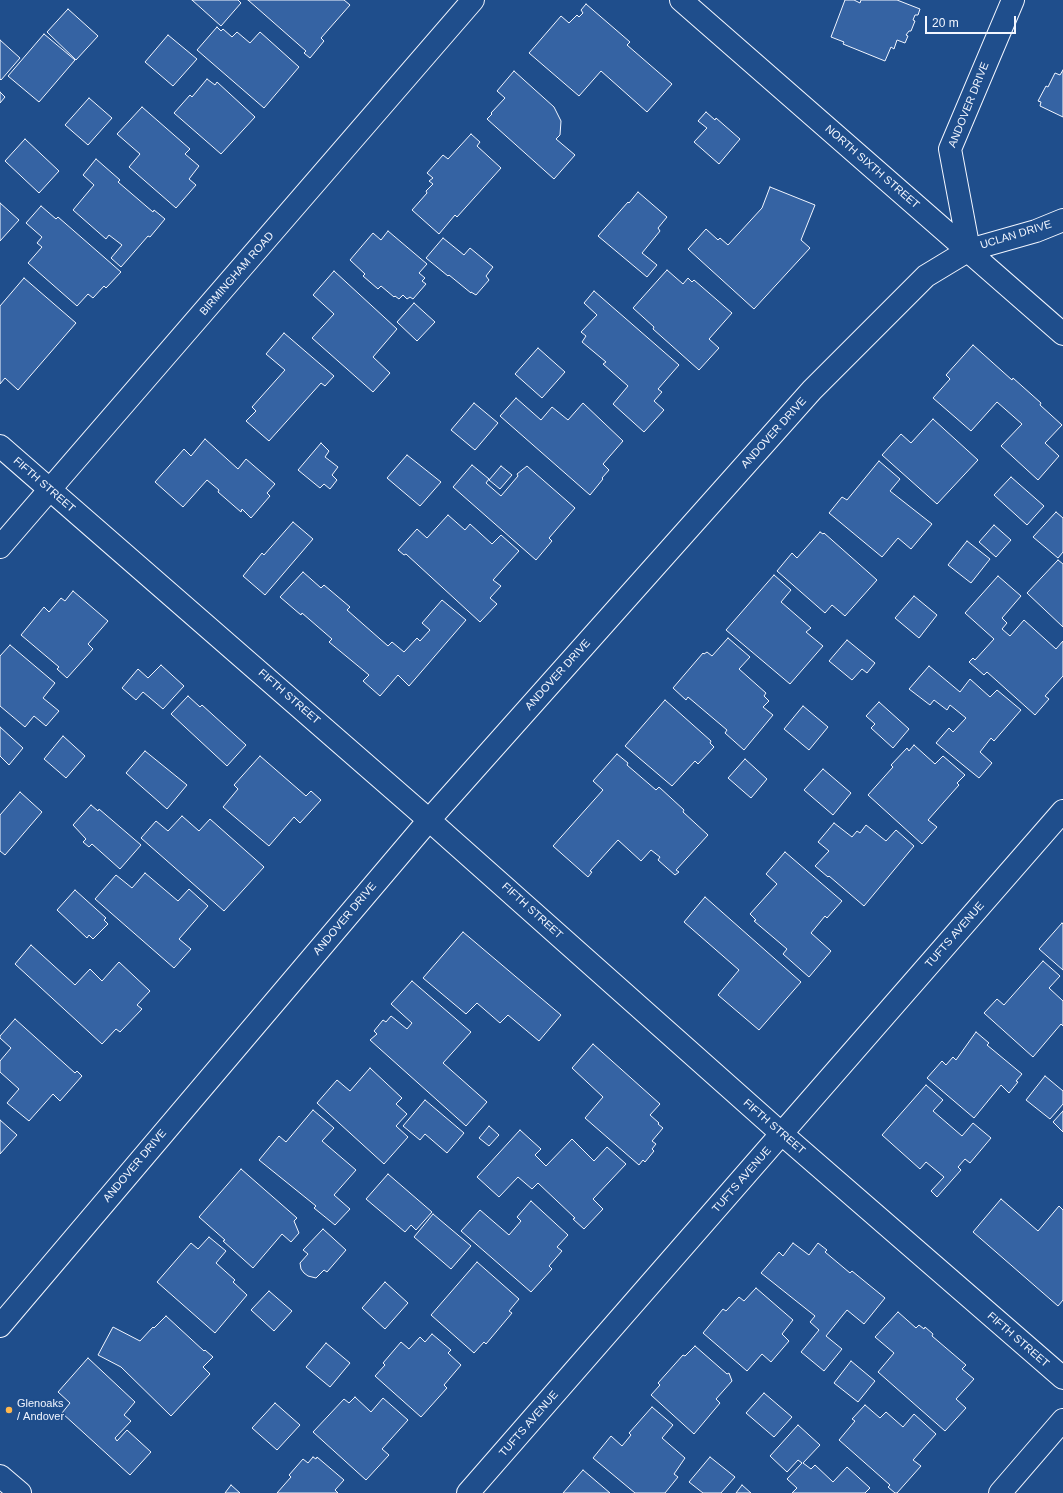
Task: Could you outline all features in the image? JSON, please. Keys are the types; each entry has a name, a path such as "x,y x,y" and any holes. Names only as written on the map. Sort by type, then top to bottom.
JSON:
{"street":[{"name":"BIRMINGHAM ROAD","path":"0,547 473,0"},
{"name":"NORTH SIXTH STREET","path":"681,0 1063,334"},
{"name":"ANDOVER DRIVE","path":"0,1326 429,820 812,390 926,276 968,250 950,149 1013,0"},
{"name":"UCLAN DRIVE","path":"968,250 1036,231 1063,220"},
{"name":"FIFTH STREET","path":"0,446 429,820 782,1134 1063,1378"},
{"name":"TUFTS AVENUE","path":"468,1493 1063,812"},
{"path":"1000,1493 1063,1420"},
{"path":"0,1476 20,1493"}],"building":[{"path":"192,0 238,0 241,3 221,26"},
{"path":"248,0 344,0 350,5 321,38 324,41 310,58 304,53 306,51"},
{"path":"845,0 854,0 860,3 861,0 897,0 920,9 918,15 915,15 913,20 915,21 911,31 909,31 906,35 908,36 905,43 897,40 894,49 891,47 885,61 843,44 844,42 831,37"},
{"path":"586,4 630,42 627,45 672,84 647,112 601,71 579,96 529,53 561,16 569,23 577,15 579,17 583,13 581,10"},
{"path":"68,9 98,36 76,60 47,32"},
{"path":"217,27 221,31 223,29 232,37 237,32 250,43 260,32 299,67 264,108 197,50"},
{"path":"44,34 75,60 39,102 8,76"},
{"path":"168,35 197,59 173,86 145,62"},
{"path":"0,40 20,58 1,80 0,79"},
{"path":"1063,70 1063,117 1040,106 1041,102 1038,101 1046,86 1048,87 1055,73 1060,75"},
{"path":"514,71 554,107 561,121 560,135 556,139 575,155 554,179 487,119 505,98 497,91"},
{"path":"207,79 215,85 217,82 255,117 221,154 174,113 190,95 192,97"},
{"path":"0,92 5,97 0,103"},
{"path":"89,98 112,118 88,145 65,125"},
{"path":"142,107 190,149 185,154 199,166 189,179 196,185 176,208 129,167 140,154 117,134"},
{"path":"706,112 715,120 716,118 740,139 719,164 694,142 707,128 698,121"},
{"path":"471,134 480,142 477,146 501,168 457,217 455,215 439,234 412,210 433,184 429,181 433,178 427,173 443,155 448,159"},
{"path":"25,139 59,171 39,193 5,161"},
{"path":"96,159 120,180 118,182 153,212 154,210 165,219 121,267 111,258 122,245 109,235 106,239 73,210 94,185 83,175"},
{"path":"770,187 815,205 801,240 810,248 754,309 688,249 706,229 718,240 720,238 728,245 762,208"},
{"path":"638,192 667,217 658,228 660,231 642,253 657,265 647,277 598,236"},
{"path":"0,203 19,220 0,241"},
{"path":"41,206 56,219 58,217 121,272 106,288 104,286 93,298 88,294 77,306 28,263 42,247 37,243 42,237 26,223"},
{"path":"388,231 427,264 419,273 425,278 422,281 426,284 413,299 410,297 407,299 403,295 399,299 395,296 394,297 381,286 378,289 363,276 365,274 350,260 373,233 381,240"},
{"path":"443,238 464,255 470,248 493,267 486,276 489,280 476,295 471,293 449,275 448,276 426,258"},
{"path":"667,270 683,284 688,278 692,282 694,280 732,313 709,339 719,348 699,370 653,329 654,327 633,308"},
{"path":"334,271 397,329 373,357 390,373 373,392 312,338 334,314 313,295"},
{"path":"24,278 76,323 18,390 5,378 0,384 0,306"},
{"path":"594,291 679,365 658,389 662,392 654,401 664,410 644,432 613,404 628,386 603,364 606,362 582,342 586,336 581,332 597,315 584,303"},
{"path":"414,303 435,322 417,341 397,322"},
{"path":"284,333 334,376 325,386 321,383 269,441 246,421 256,411 252,407 285,370 266,354"},
{"path":"973,345 1012,380 1013,378 1041,403 1040,405 1062,425 1045,443 1059,456 1038,480 1001,446 1022,424 997,402 971,431 933,398 950,379 946,375"},
{"path":"538,348 565,372 542,398 515,374"},
{"path":"516,398 541,420 552,407 568,420 583,403 623,441 603,464 609,470 590,495 500,416"},
{"path":"474,403 498,423 475,450 451,430"},
{"path":"933,419 978,460 937,504 882,455 901,434 911,443"},
{"path":"205,439 238,469 246,459 275,484 267,493 270,496 251,518 242,509 241,512 207,480 183,507 155,482 184,449 191,456"},
{"path":"321,443 329,451 325,457 338,467 332,475 337,480 330,489 324,484 320,488 298,470"},
{"path":"407,455 441,482 420,506 387,478"},
{"path":"879,461 900,479 890,491 932,524 911,549 898,538 882,557 829,513 842,497 847,500"},
{"path":"472,465 489,479 486,483 501,496 518,476 517,474 527,466 575,508 549,538 552,541 536,560 453,487"},
{"path":"501,466 512,475 500,489 489,480"},
{"path":"1011,477 1044,506 1027,525 994,495"},
{"path":"1056,512 1063,518 1063,552 1058,558 1033,537"},
{"path":"448,515 465,530 470,524 492,544 501,535 519,551 493,580 501,586 490,598 497,604 480,622 406,554 404,555 398,550 417,529 427,538"},
{"path":"293,522 313,539 265,595 243,576 262,553 264,555"},
{"path":"994,525 1011,540 996,557 979,542"},
{"path":"820,532 823,534 824,533 877,580 845,616 832,605 825,613 777,571 792,553 797,558"},
{"path":"967,541 990,559 971,583 948,565"},
{"path":"1058,560 1063,564 1063,627 1027,593"},
{"path":"303,572 321,588 324,585 350,607 347,610 388,646 392,642 404,652 417,638 420,641 430,630 422,623 442,600 466,620 409,686 398,675 380,696 363,681 369,675 329,642 332,639 302,613 301,615 280,597"},
{"path":"774,575 791,590 781,602 811,628 806,632 823,646 790,684 726,630"},
{"path":"998,576 1021,596 1002,618 1007,623 1002,629 1010,636 1024,620 1056,649 1063,641 1063,676 1045,696 1049,699 1035,715 987,672 984,675 969,662 973,658 975,660 994,639 965,613"},
{"path":"73,591 108,621 88,644 93,649 67,678 57,669 59,667 21,635 44,607 49,612 61,598 65,601"},
{"path":"914,596 937,615 919,638 895,618"},
{"path":"728,638 750,657 739,669 766,693 764,696 769,701 763,707 773,715 744,750 725,733 727,730 688,697 686,700 673,688 703,653 704,654 707,652 712,656"},
{"path":"847,640 875,663 867,673 862,669 852,680 829,661"},
{"path":"10,645 55,683 43,698 59,711 46,726 34,716 25,727 0,706 0,656"},
{"path":"161,665 184,686 163,709 143,692 136,700 122,688 138,669 148,678"},
{"path":"929,666 960,692 970,679 990,697 997,690 1021,710 994,741 991,738 980,752 992,763 979,778 936,743 949,728 953,732 966,718 950,705 947,710 934,700 930,705 909,689"},
{"path":"188,696 200,707 202,705 246,745 227,766 171,714"},
{"path":"665,700 711,741 710,743 714,747 698,764 695,761 672,786 625,746"},
{"path":"879,702 909,729 893,748 871,728 875,724 866,716"},
{"path":"803,706 828,727 809,750 784,729"},
{"path":"0,727 23,748 9,765 0,756"},
{"path":"63,736 85,756 66,778 44,759"},
{"path":"914,745 935,764 943,756 965,775 957,783 959,785 928,820 937,827 922,844 868,795 893,767 891,765 907,748 909,751"},
{"path":"145,751 187,785 167,809 126,773"},
{"path":"617,754 628,763 627,765 656,790 659,787 708,835 676,870 679,872 675,875 658,860 660,857 651,850 641,861 618,840 590,871 592,872 588,877 553,846 603,790 593,781"},
{"path":"260,756 306,796 311,791 321,800 300,823 294,817 269,846 223,807 238,789 234,785"},
{"path":"745,759 767,779 751,798 728,778"},
{"path":"823,769 851,793 833,815 804,790"},
{"path":"20,792 42,812 5,855 0,851 0,815"},
{"path":"91,805 98,811 99,809 141,845 120,869 92,844 89,847 83,842 86,839 73,825"},
{"path":"182,816 199,831 210,819 264,867 224,911 141,838 156,821 168,831"},
{"path":"834,823 852,837 857,831 860,833 866,825 886,841 896,830 914,846 864,906 815,866 829,851 818,842"},
{"path":"785,852 842,901 827,918 825,916 811,933 831,951 809,977 783,954 787,949 754,921 756,920 750,914 777,884 766,874"},
{"path":"145,873 178,901 189,889 208,906 179,939 191,949 174,968 95,899 116,875 132,888"},
{"path":"75,890 106,918 104,920 108,924 93,939 89,935 87,938 57,910"},
{"path":"705,897 801,982 759,1030 718,995 739,970 684,922"},
{"path":"1062,923 1063,924 1063,970 1039,949"},
{"path":"463,932 561,1015 539,1041 508,1015 500,1023 477,1003 466,1014 423,978"},
{"path":"31,945 75,985 90,969 102,981 119,962 150,991 137,1005 142,1009 120,1032 116,1029 102,1044 15,964"},
{"path":"1043,961 1060,976 1049,988 1063,1001 1063,1026 1061,1024 1033,1057 984,1013 997,999 1004,1005"},
{"path":"412,981 471,1032 443,1063 487,1102 466,1126 370,1040 377,1034 374,1031 383,1020 386,1022 391,1016 407,1029 412,1023 391,1004"},
{"path":"15,1019 75,1073 77,1071 82,1076 60,1101 53,1094 29,1121 7,1103 19,1089 0,1072 0,1061 11,1048 0,1038 0,1036"},
{"path":"976,1032 989,1043 987,1045 1022,1074 1016,1081 1018,1082 1009,1093 1001,1085 974,1118 927,1078 942,1061 946,1065 953,1057 956,1060"},
{"path":"593,1044 660,1104 650,1115 663,1128 652,1141 656,1144 652,1149 654,1151 645,1162 643,1160 639,1165 585,1118 603,1097 572,1068"},
{"path":"370,1068 402,1098 396,1104 407,1114 396,1126 408,1137 384,1164 317,1103 337,1080 350,1091"},
{"path":"1045,1076 1063,1091 1063,1104 1050,1119 1026,1100"},
{"path":"926,1085 943,1100 933,1111 962,1136 973,1123 991,1138 970,1163 965,1159 958,1167 961,1170 937,1197 931,1191 944,1177 926,1162 920,1169 882,1135"},
{"path":"425,1100 464,1133 447,1153 425,1134 420,1140 403,1126"},
{"path":"313,1110 334,1128 322,1141 356,1170 334,1195 350,1209 335,1225 314,1208 316,1206 259,1160 279,1136 286,1142"},
{"path":"1063,1111 1063,1132 1053,1122"},
{"path":"0,1120 17,1135 0,1154"},
{"path":"489,1126 499,1135 489,1146 479,1138"},
{"path":"520,1130 541,1149 535,1155 546,1166 572,1139 594,1161 607,1147 626,1164 593,1199 603,1209 584,1229 573,1219 575,1218 538,1183 532,1189 518,1177 499,1197 477,1177"},
{"path":"241,1169 297,1218 294,1221 299,1233 291,1242 282,1234 253,1268 199,1217"},
{"path":"388,1174 432,1212 416,1230 411,1225 405,1232 366,1199"},
{"path":"1001,1199 1038,1231 1059,1206 1063,1210 1063,1300 1058,1306 973,1232"},
{"path":"531,1201 568,1235 557,1247 562,1251 549,1266 552,1269 531,1292 461,1231 480,1210 509,1235 521,1221 517,1217"},
{"path":"433,1214 471,1246 451,1269 414,1237"},
{"path":"323,1229 346,1250 327,1272 324,1270 316,1278 308,1276 304,1273 301,1269 300,1263 308,1254 303,1250"},
{"path":"209,1237 226,1251 216,1263 235,1280 233,1282 247,1295 215,1333 157,1282 191,1243 198,1249"},
{"path":"793,1243 809,1255 818,1243 827,1250 825,1252 850,1273 852,1271 885,1298 864,1324 847,1310 826,1336 842,1349 824,1371 801,1352 819,1330 810,1322 815,1316 761,1273 779,1252 783,1256"},
{"path":"477,1262 519,1299 509,1311 512,1313 486,1344 484,1342 474,1353 431,1315"},
{"path":"385,1282 408,1303 385,1329 362,1308"},
{"path":"756,1288 793,1320 782,1334 789,1341 771,1362 762,1354 747,1371 703,1333 723,1309 726,1311 739,1297 744,1301"},
{"path":"269,1291 292,1311 274,1331 251,1310"},
{"path":"898,1312 916,1328 919,1325 924,1329 925,1327 933,1334 932,1336 966,1365 962,1369 974,1379 956,1399 966,1408 945,1431 878,1372 894,1353 875,1337"},
{"path":"166,1316 204,1351 205,1350 213,1357 203,1367 210,1374 171,1416 121,1367 98,1355 113,1327 140,1341"},
{"path":"432,1334 451,1350 448,1353 461,1365 444,1385 447,1388 421,1417 375,1376 385,1365 383,1363 401,1342 409,1349 420,1337 425,1342"},
{"path":"326,1343 350,1363 330,1387 306,1367"},
{"path":"695,1346 727,1374 729,1373 732,1381 716,1399 720,1403 694,1434 651,1395 660,1385 658,1383 683,1355 685,1356"},
{"path":"88,1358 135,1402 124,1415 131,1421 115,1438 117,1441 127,1430 151,1452 130,1475 62,1413 70,1403 58,1392"},
{"path":"851,1361 875,1381 858,1402 834,1383"},
{"path":"764,1393 792,1417 774,1437 746,1413"},
{"path":"355,1397 371,1412 383,1398 408,1420 382,1449 389,1455 366,1480 313,1432 344,1399 349,1403"},
{"path":"275,1403 300,1425 277,1450 252,1428"},
{"path":"865,1405 880,1418 886,1412 903,1427 914,1414 936,1434 913,1460 921,1466 897,1493 888,1487 890,1485 839,1440 855,1421 852,1419"},
{"path":"652,1407 673,1425 662,1438 685,1458 674,1474 678,1477 665,1493 635,1493 593,1458 611,1436 622,1446 631,1435 629,1433"},
{"path":"798,1425 820,1445 803,1463 811,1469 815,1465 833,1482 847,1467 870,1488 865,1493 792,1493 797,1488 787,1479 802,1463 798,1460 787,1472 770,1456"},
{"path":"313,1457 316,1459 317,1457 344,1480 335,1490 338,1493 277,1493 291,1477 289,1475 303,1459 308,1463"},
{"path":"710,1457 735,1477 721,1493 703,1493 689,1482"},
{"path":"583,1470 610,1493 563,1493"},
{"path":"231,1485 240,1493 225,1493"},
{"path":"742,1485 751,1493 736,1493"}],"place":[{"name":"Glenoaks / Andover","path":"9,1410"}]}
